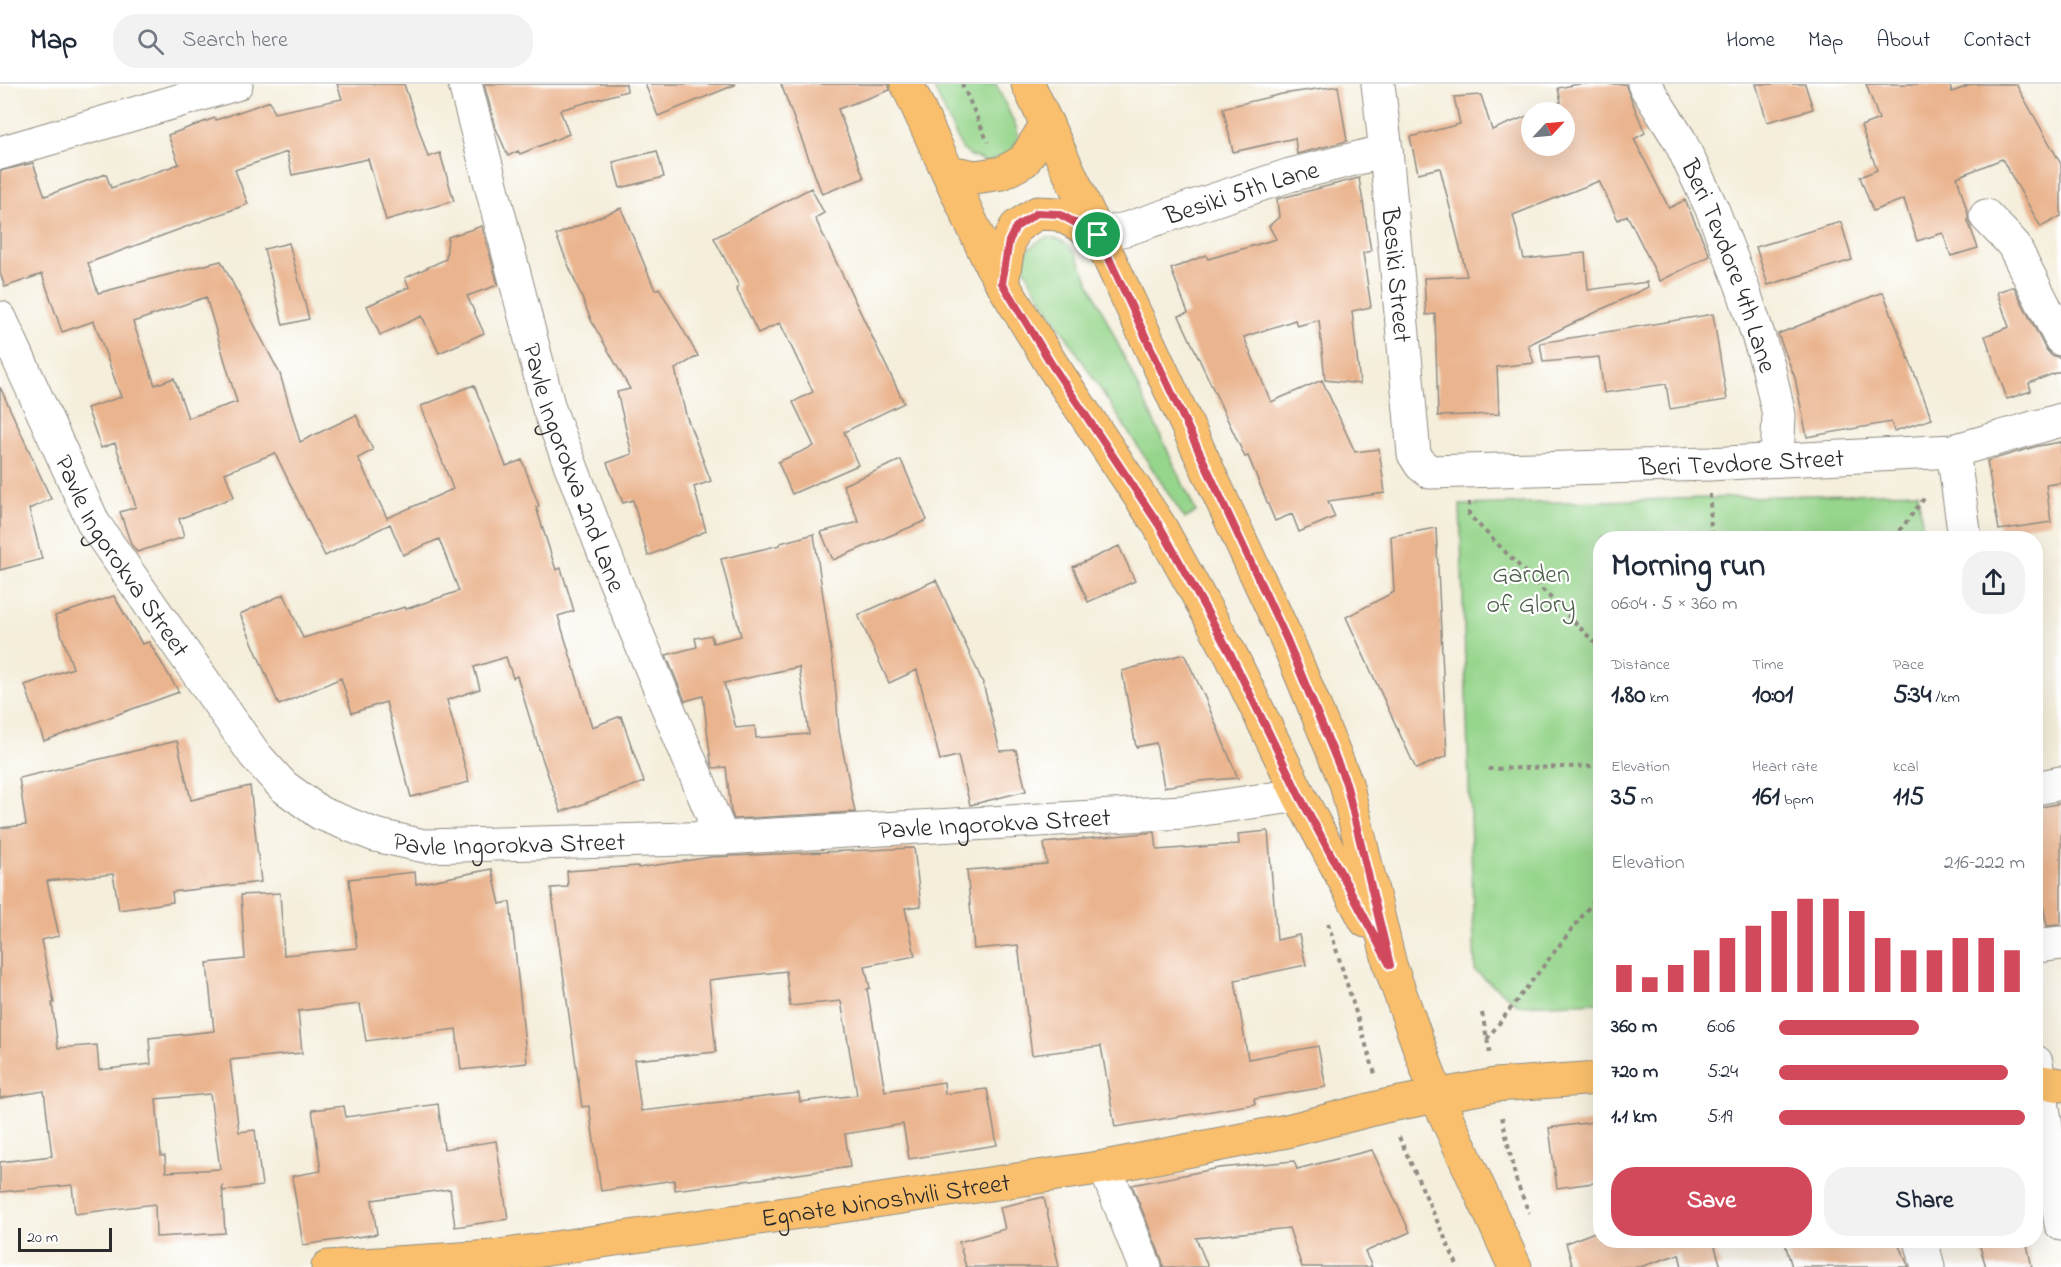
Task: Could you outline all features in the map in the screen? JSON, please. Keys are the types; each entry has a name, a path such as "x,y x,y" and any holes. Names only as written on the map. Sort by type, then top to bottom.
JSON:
{"main road":[{"path":"907,84 991,265 1052,365 1159,525 1231,655 1299,795 1390,965"},
{"path":"1028,84 1287,640 1346,783 1390,965 1437,1097 1515,1267"},
{"path":"949,172 975,177 1002,173 1024,161 1047,124"},
{"path":"1002,283 1009,241 1016,227 1037,213 1059,214 1098,235"},
{"name":"Egnate Ninoshvili Street","path":"328,1267 494,1262 1105,1167 1287,1131 1385,1106 1496,1085 1593,1078"}],"street":[{"path":"0,153 236,84"},
{"name":"Pavle Ingorokva 2nd Lane","path":"465,84 549,409 614,578 722,838"},
{"name":"Beri Tevdore 4th Lane","path":"1644,84 1683,149 1713,211 1742,286 1768,366 1779,415 1777,460"},
{"name":"Besiki Street","path":"1389,85 1386,151 1414,454 1421,465"},
{"name":"Besiki 5th Lane","path":"1098,235 1126,229 1290,175 1386,151"},
{"path":"1986,216 2013,244 2061,339"},
{"name":"Pavle Ingorokva Street","path":"0,318 93,524 255,755 283,786 320,813 375,835 424,846 722,838 1183,812 1299,795"},
{"name":"Beri Tevdore Street","path":"1421,465 1430,472 1709,464 1953,450 2061,420"},
{"path":"1953,450 1964,531"},
{"path":"2043,787 2061,783"},
{"path":"2043,945 2061,943"},
{"path":"2043,1077 2061,1107"},
{"path":"2043,1077 2061,1224"},
{"path":"1105,1167 1145,1267"},
{"path":"1923,1248 1928,1267"}],"path":[{"path":"962,84 1002,173"},
{"path":"1709,464 1711,531"},
{"path":"1469,470 1469,515 1593,641"},
{"path":"1488,769 1593,766"},
{"path":"1487,1039 1593,901"},
{"path":"1326,916 1385,1106 1458,1267"},
{"path":"1482,1013 1516,1180 1533,1223"}],"green space":[{"path":"932,84 996,84 1017,129 1018,138 1011,152 988,162 971,156 962,149"},
{"path":"1047,237 1066,243 1078,258 1196,512 1185,519 1034,287 1021,261 1032,246"},
{"name":"Garden of Glory","path":"1918,492 1923,531 1593,531 1593,1002 1519,1005 1475,971 1460,505"}],"building":[{"path":"337,84 404,84 428,157 440,153 454,201 386,220 368,159 292,175 287,152 235,170 248,204 88,263 98,293 221,261 280,374 300,442 356,415 373,450 358,458 387,518 453,489 421,406 474,385 506,466 522,460 539,506 536,507 556,570 561,568 574,611 558,616 592,727 621,716 644,782 561,812 517,676 513,678 506,657 474,667 480,689 447,700 469,782 411,797 386,702 352,713 341,678 279,705 240,614 284,594 303,638 405,607 406,609 459,591 439,539 403,555 390,524 325,556 275,453 225,473 234,497 179,519 184,537 137,552 131,544 120,512 136,507 115,443 101,448 87,408 121,397 94,321 62,332 42,274 5,287 0,273 0,171 33,163 45,196 106,174 111,188 179,164 168,135 270,101 274,113 342,99","holes":["206,297 237,402 188,418 174,378 155,385 133,322"]},
{"path":"484,84 626,84 627,91 560,110 569,134 520,154 518,151 508,156 495,126"},
{"path":"645,84 735,84 735,85 658,116"},
{"path":"781,84 889,84 890,90 838,109 864,178 822,194"},
{"path":"1579,84 1625,84 1645,133 1634,139 1669,208 1685,200 1710,256 1660,281 1627,215 1618,220 1599,181 1513,215 1524,259 1585,253 1588,290 1647,282 1648,287 1528,345 1534,363 1497,367 1499,414 1438,416 1435,314 1426,315 1424,278 1467,276 1440,168 1418,173 1410,137 1460,124 1454,97 1481,95 1492,130 1521,118 1521,156 1575,156 1575,102 1561,102 1558,88"},
{"path":"1756,84 1805,84 1813,109 1767,122"},
{"path":"1866,84 1949,84 1952,92 1973,84 2016,84 2061,164 2061,216 2041,227 2002,159 1957,177 1968,221 1978,248 1951,256 1943,233 1917,241 1904,199 1873,211 1860,177 1877,170 1861,126 1879,119"},
{"path":"1338,86 1347,141 1297,154 1295,138 1233,152 1223,108 1282,94"},
{"path":"657,151 664,177 620,188 613,162"},
{"path":"1359,178 1371,251 1363,253 1371,307 1352,311 1360,384 1325,380 1319,320 1297,326 1295,320 1244,337 1271,402 1322,380 1355,452 1379,449 1385,493 1328,501 1335,517 1299,532 1292,514 1275,521 1248,456 1245,457 1179,316 1188,313 1171,269 1206,255 1208,259 1276,239 1269,226 1279,217 1277,199"},
{"path":"811,188 824,213 815,218 904,403 844,432 858,465 792,494 778,462 814,446 793,402 813,392 780,323 758,333 736,288 739,286 714,238"},
{"path":"621,208 655,290 659,288 698,356 675,369 686,415 711,481 694,487 706,531 648,556 633,500 623,503 607,463 632,454 617,392 630,389 592,322 556,235"},
{"path":"1841,222 1852,260 1768,285 1756,247"},
{"path":"482,226 498,285 467,296 484,333 439,353 422,316 380,335 367,306 409,287 405,278 446,259 448,237"},
{"path":"289,243 309,319 283,325 264,249"},
{"path":"2012,287 2045,348 2051,355 2061,358 2061,371 2029,383 2031,391 2007,399 1985,336 2009,327 1997,292"},
{"path":"1883,292 1932,419 1894,431 1891,422 1807,437 1795,378 1778,334"},
{"path":"1713,314 1727,400 1670,409 1666,384 1604,393 1599,357 1543,362 1540,343"},
{"path":"0,387 51,499 29,509 42,559 0,570"},
{"path":"2061,442 2061,483 2046,485 2051,522 1999,530 1987,461 2038,446"},
{"path":"901,460 927,520 833,560 821,532 859,522 843,485"},
{"path":"1436,528 1447,756 1416,769 1346,617 1394,592 1391,536"},
{"path":"814,534 834,671 839,731 855,812 734,819 726,767 713,768 711,762 703,696 685,701 666,655 697,647 695,638 711,635 713,643 741,636 721,559 780,545 780,543","holes":["799,667 809,734 756,738 755,726 736,728 724,683"]},
{"path":"1119,546 1135,581 1088,602 1073,567"},
{"path":"936,580 983,683 1000,751 1016,750 1026,791 970,805 958,756 940,760 917,670 889,683 858,615"},
{"path":"114,596 142,644 149,642 179,692 44,741 25,685 73,668 55,616"},
{"path":"1184,654 1203,693 1238,778 1164,787 1156,743 1136,747 1122,671"},
{"path":"177,741 191,800 250,786 261,882 172,892 173,902 119,910 113,874 47,881 59,936 41,940 54,1003 52,1003 58,1048 97,1045 99,1070 151,1064 149,1038 214,1031 207,963 245,959 241,895 280,893 284,955 357,948 349,879 415,872 416,884 492,869 500,904 510,902 527,1063 461,1070 456,1029 366,1041 360,1004 298,1011 302,1053 230,1060 239,1132 255,1130 262,1186 223,1191 222,1185 225,1233 156,1237 155,1204 75,1214 72,1185 0,1192 0,1162 52,1156 44,1091 0,1098 0,828 26,825 19,778","holes":["210,1094 220,1169 166,1172 165,1156 161,1156 156,1099"]},
{"path":"2061,803 2061,925 2047,926 2043,905 2043,807"},
{"path":"1268,831 1277,940 1299,935 1306,965 1235,980 1248,1059 1318,1046 1326,1087 1254,1099 1255,1104 1115,1127 1101,1046 1032,1055 1018,945 974,949 967,870 1047,864 1044,843 1155,832 1157,850 1239,844 1238,834"},
{"path":"914,848 921,906 905,908 915,956 865,966 885,1091 944,1082 945,1094 987,1089 997,1145 909,1159 903,1124 845,1134 850,1167 675,1190 674,1180 601,1191 589,1106 582,1107 551,888 568,887 567,871 638,866 638,868 711,857","holes":["786,971 790,1006 841,1001 857,1095 800,1102 799,1093 641,1111 634,1060 716,1052 709,980"]},
{"path":"438,1104 444,1149 496,1141 508,1219 455,1227 450,1189 372,1200 377,1234 303,1245 292,1176 321,1171 312,1110 344,1106 346,1117"},
{"path":"1593,1122 1593,1183 1557,1188 1549,1128"},
{"path":"1372,1150 1410,1232 1365,1252 1372,1267 1302,1267 1289,1228 1196,1238 1208,1267 1163,1267 1132,1185 1219,1168 1294,1161 1297,1169"},
{"path":"1044,1197 1059,1267 966,1267 959,1242 1005,1229 1000,1207"},
{"path":"1593,1233 1593,1248 1715,1248 1721,1267 1682,1267 1679,1254 1640,1267 1573,1267 1566,1243"},
{"path":"1786,1248 1900,1248 1909,1267 1792,1267"},
{"path":"1980,1248 2028,1248 2032,1267 1986,1267"}],"route":[{"path":"1037,213 1059,214 1098,235 1287,640 1346,783 1390,965 1299,795 1231,655 1159,525 1052,365 1002,283 1009,241 1016,227 1037,213"}]}
